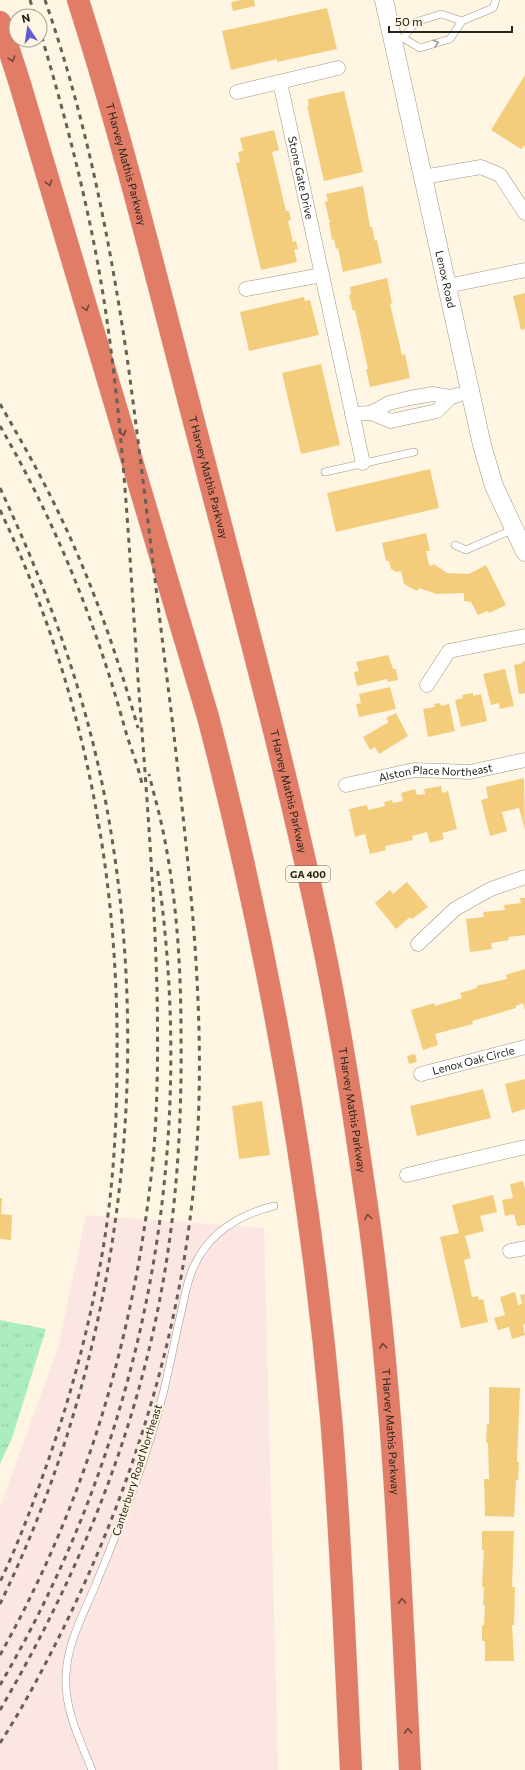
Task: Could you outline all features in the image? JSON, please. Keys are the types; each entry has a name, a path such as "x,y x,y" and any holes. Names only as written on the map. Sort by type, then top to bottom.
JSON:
{"highway":[{"name":"T Harvey Mathis Parkway","path":"78,0 117,130 267,701 326,961 357,1141 381,1320 397,1502 410,1770"},
{"path":"0,22 20,84 208,717 233,816 268,973 298,1150 322,1327 331,1417 337,1506 351,1770"}],"street":[{"name":"Lenox Road","path":"384,0 398,39 423,177 482,445 494,486 525,552"},
{"path":"237,92 338,68"},
{"name":"Stone Gate Drive","path":"280,82 363,464"},
{"path":"423,177 481,167 500,175 525,213"},
{"path":"447,286 525,270"},
{"path":"246,290 322,275"},
{"path":"352,414 371,413 389,402 412,407 432,394 451,397 470,392"},
{"path":"427,685 449,651 525,636"},
{"name":"Alston Place Northeast","path":"346,785 414,770 470,772 525,760"},
{"path":"418,944 455,909 492,889 525,877"},
{"name":"Lenox Oak Circle","path":"422,1074 525,1047"},
{"path":"407,1175 525,1147"},
{"path":"510,1251 525,1248"}],"lane":[{"path":"462,21 441,14 416,22 398,39 420,48 450,39 462,21 493,8 496,0"},
{"path":"325,472 414,452"},
{"path":"455,545 466,550 514,529"},
{"name":"Canterbury Road Northeast","path":"92,1770 69,1707 66,1676 70,1645 114,1541 142,1463 164,1391 188,1283 195,1263 211,1240 232,1222 254,1211 274,1206"}],"shaded area":[{"path":"86,1215 264,1228 278,1770 0,1770 0,1507 58,1348"}],"green space":[{"path":"0,1320 46,1329 12,1438 0,1464"}],"building":[{"path":"254,0 255,6 233,11 231,2"},
{"path":"327,8 337,49 277,62 277,59 231,70 222,31"},
{"path":"525,75 525,147 524,146 521,149 491,130"},
{"path":"344,91 363,172 324,181 307,106 309,106 308,99"},
{"path":"274,130 279,150 272,152 286,211 289,211 291,220 288,221 293,242 296,241 298,249 294,250 297,262 261,270 236,163 240,162 238,152 243,151 240,138"},
{"path":"363,186 370,227 372,227 375,241 377,240 382,263 343,272 338,248 336,249 334,239 332,240 329,222 331,222 329,220 325,202 328,201 326,194"},
{"path":"387,278 392,303 390,304 402,355 405,354 410,378 370,387 366,369 368,369 355,310 353,311 349,295 351,294 350,287"},
{"path":"525,293 525,329 521,330 513,296"},
{"path":"304,297 305,301 310,300 319,335 249,351 240,312"},
{"path":"321,364 340,445 301,454 282,373"},
{"path":"430,469 439,508 336,532 327,493"},
{"path":"426,533 430,551 426,551 429,565 431,566 434,564 447,573 469,574 486,565 506,605 489,613 488,611 478,615 471,602 464,601 464,593 437,594 419,588 417,591 404,584 401,571 397,572 391,569 389,561 386,561 382,543"},
{"path":"388,655 393,669 396,669 398,680 388,682 387,679 357,686 354,672 359,671 356,662"},
{"path":"522,661 525,661 525,693 519,694 514,665 523,663"},
{"path":"505,669 514,706 500,709 499,703 491,705 483,674"},
{"path":"390,687 396,709 359,717 356,704 361,703 359,694"},
{"path":"473,693 473,696 481,694 487,721 461,727 455,700 463,698 462,695"},
{"path":"440,703 441,706 449,704 455,731 428,737 423,709 435,707 434,704"},
{"path":"396,713 408,736 379,754 375,747 370,750 363,737 389,722 386,718"},
{"path":"524,778 525,830 519,808 502,812 507,831 490,836 481,800 488,798 486,787"},
{"path":"441,786 442,793 448,791 457,829 442,833 444,839 430,843 427,832 412,836 413,840 385,846 386,850 370,854 365,834 355,837 349,809 367,805 368,810 385,806 384,802 392,800 393,803 403,801 401,793 415,789 417,795 425,794 424,789"},
{"path":"407,882 428,907 412,919 410,917 396,929 375,903 390,890 393,894"},
{"path":"520,898 525,898 525,935 508,937 509,940 491,943 492,949 470,952 466,919 484,917 483,912 505,910 504,905 521,903"},
{"path":"525,969 525,1010 523,1003 516,1006 516,1008 472,1021 473,1024 435,1034 438,1045 423,1050 411,1010 434,1003 435,1006 462,998 460,993 477,988 476,986 507,979 506,975"},
{"path":"415,1054 417,1062 409,1064 407,1056"},
{"path":"525,1079 525,1109 512,1113 505,1084"},
{"path":"483,1089 491,1118 417,1136 410,1106"},
{"path":"262,1101 270,1155 239,1159 232,1106"},
{"path":"523,1181 525,1189 525,1225 517,1226 514,1214 505,1216 502,1200 513,1198 510,1184"},
{"path":"493,1195 497,1212 480,1216 484,1231 465,1236 471,1258 464,1260 472,1297 478,1296 479,1300 483,1299 488,1322 461,1328 440,1237 459,1233 452,1205"},
{"path":"0,1198 2,1198 1,1214 12,1215 11,1240 0,1239"},
{"path":"515,1292 518,1305 522,1304 520,1295 525,1294 525,1324 523,1325 525,1335 512,1339 509,1327 498,1330 494,1318 505,1315 500,1297"},
{"path":"489,1387 520,1388 517,1462 519,1462 518,1480 516,1480 514,1517 485,1516 484,1479 489,1479 488,1443 486,1442 487,1424 489,1424"},
{"path":"482,1531 514,1531 512,1587 515,1587 514,1625 512,1625 514,1661 485,1661 485,1641 482,1641 482,1625 484,1625 485,1605 483,1605 484,1587 482,1587 484,1550 482,1550"}],"railway":[{"path":"30,0 32,8"},
{"path":"0,1743 16,1717 59,1637 86,1579 111,1520 153,1398 169,1335 182,1272 191,1209 197,1145 199,1091 197,984 194,931 184,825 140,452 128,364 105,225 85,134 60,44 45,0"},
{"path":"0,1655 31,1596 59,1535 83,1473 104,1410 121,1345 135,1280 146,1214 154,1148 157,1088 158,1049 156,949 121,441 105,307 93,237 69,134 45,48"},
{"path":"0,404 41,477 85,572 105,624 138,728"},
{"path":"0,426 39,499 72,573 114,689 142,784"},
{"path":"0,488 32,559 60,632 93,745 102,783 119,887 127,992 127,1098 118,1202 101,1306 75,1408 42,1508 0,1604"},
{"path":"0,510 29,575 53,642 74,710 90,778 102,848 111,918 116,989 117,1060 115,1143 110,1199 102,1254 87,1327 69,1396 55,1441 25,1524 0,1582"},
{"path":"0,1710 53,1612 77,1561 98,1509 118,1456 135,1402 161,1293 175,1197 181,1100 181,1010 177,935 172,885 162,828 149,774"},
{"path":"0,1685 50,1590 92,1492 124,1392 149,1290 164,1185 171,1080 168,974 157,867"}]}
